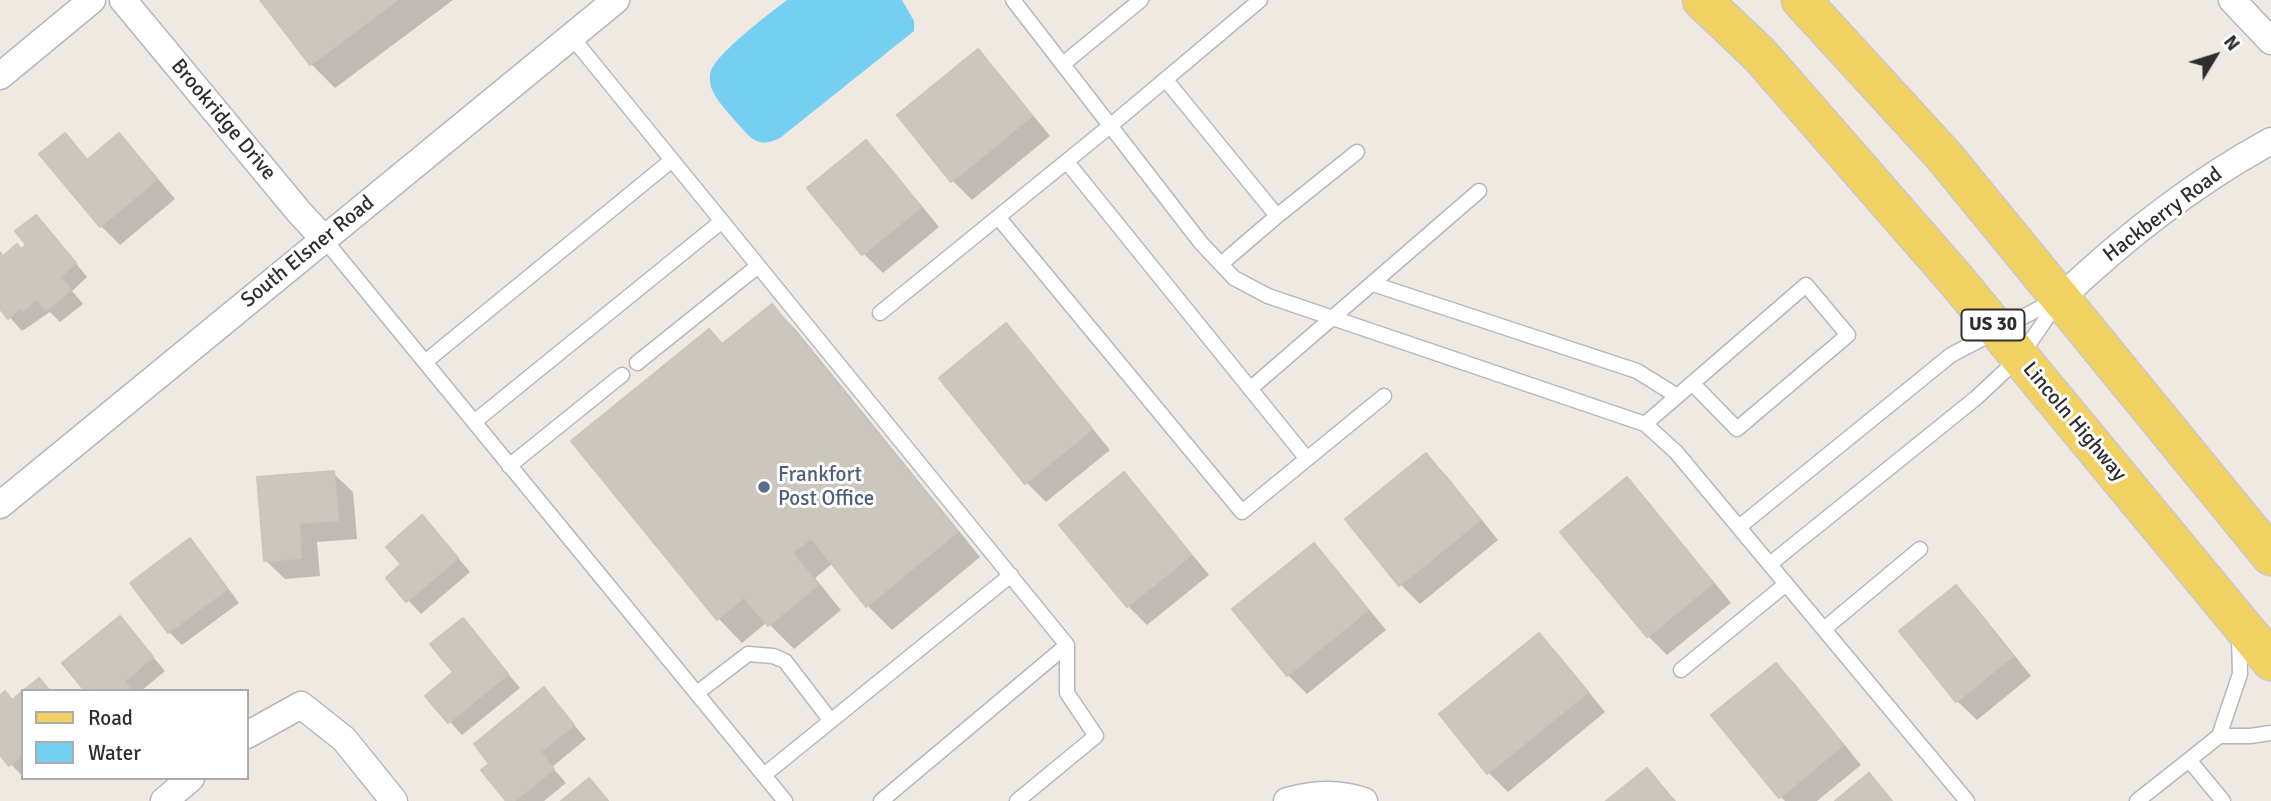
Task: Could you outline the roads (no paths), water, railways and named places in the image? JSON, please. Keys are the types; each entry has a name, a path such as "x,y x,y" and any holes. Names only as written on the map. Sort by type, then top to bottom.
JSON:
{"main road":[{"name":"Lincoln Highway","path":"1702,0 1760,55 2009,343 2271,661"},
{"path":"1801,0 1944,156 2271,556"}],"street":[{"path":"0,76 92,0"},
{"name":"Brookridge Drive","path":"123,0 324,239"},
{"name":"South Elsner Road","path":"0,505 616,0"},
{"path":"2232,0 2271,41"},
{"name":"Hackberry Road","path":"2061,298 2088,271 2185,193 2271,141"},
{"path":"248,734 301,705 344,739 394,801"},
{"path":"164,801 189,780"},
{"path":"1287,801 1314,794 1339,795 1364,801"}],"lane":[{"path":"1013,0 1201,243 1234,278 1268,296 1645,424 1676,452 1967,801"},
{"path":"1063,64 1141,0"},
{"path":"880,313 1067,162 1260,0"},
{"path":"571,36 1067,645 1067,693 1096,736 1017,801"},
{"path":"1166,80 1277,216"},
{"path":"1221,264 1357,152"},
{"path":"425,362 672,160"},
{"path":"1067,162 1307,459"},
{"path":"1250,389 1479,191"},
{"path":"998,217 1242,512 1384,396"},
{"path":"474,422 722,221"},
{"path":"324,239 785,801"},
{"path":"637,363 758,266"},
{"path":"1373,284 1637,372 1677,396"},
{"path":"1645,424 1692,383 1806,285 1848,335 1737,429 1692,383"},
{"path":"1770,564 1976,398 2009,343 2061,298"},
{"path":"1739,527 1951,355 2009,343 2061,298"},
{"path":"509,466 622,375"},
{"path":"1824,629 1920,549"},
{"path":"764,775 1010,575"},
{"path":"1681,670 1786,584"},
{"path":"2137,801 2219,736 2240,674 2238,621"},
{"path":"881,801 1067,645"},
{"path":"697,693 748,653 773,656 785,661 831,721"},
{"path":"2219,736 2271,733"},
{"path":"2189,760 2223,801"}],"water":[{"path":"787,0 902,0 914,21 914,31 780,138 760,142 748,135 717,99 711,87 710,73 715,63 733,44"}],"place":[{"name":"Frankfort Post Office","path":"764,487"}]}
